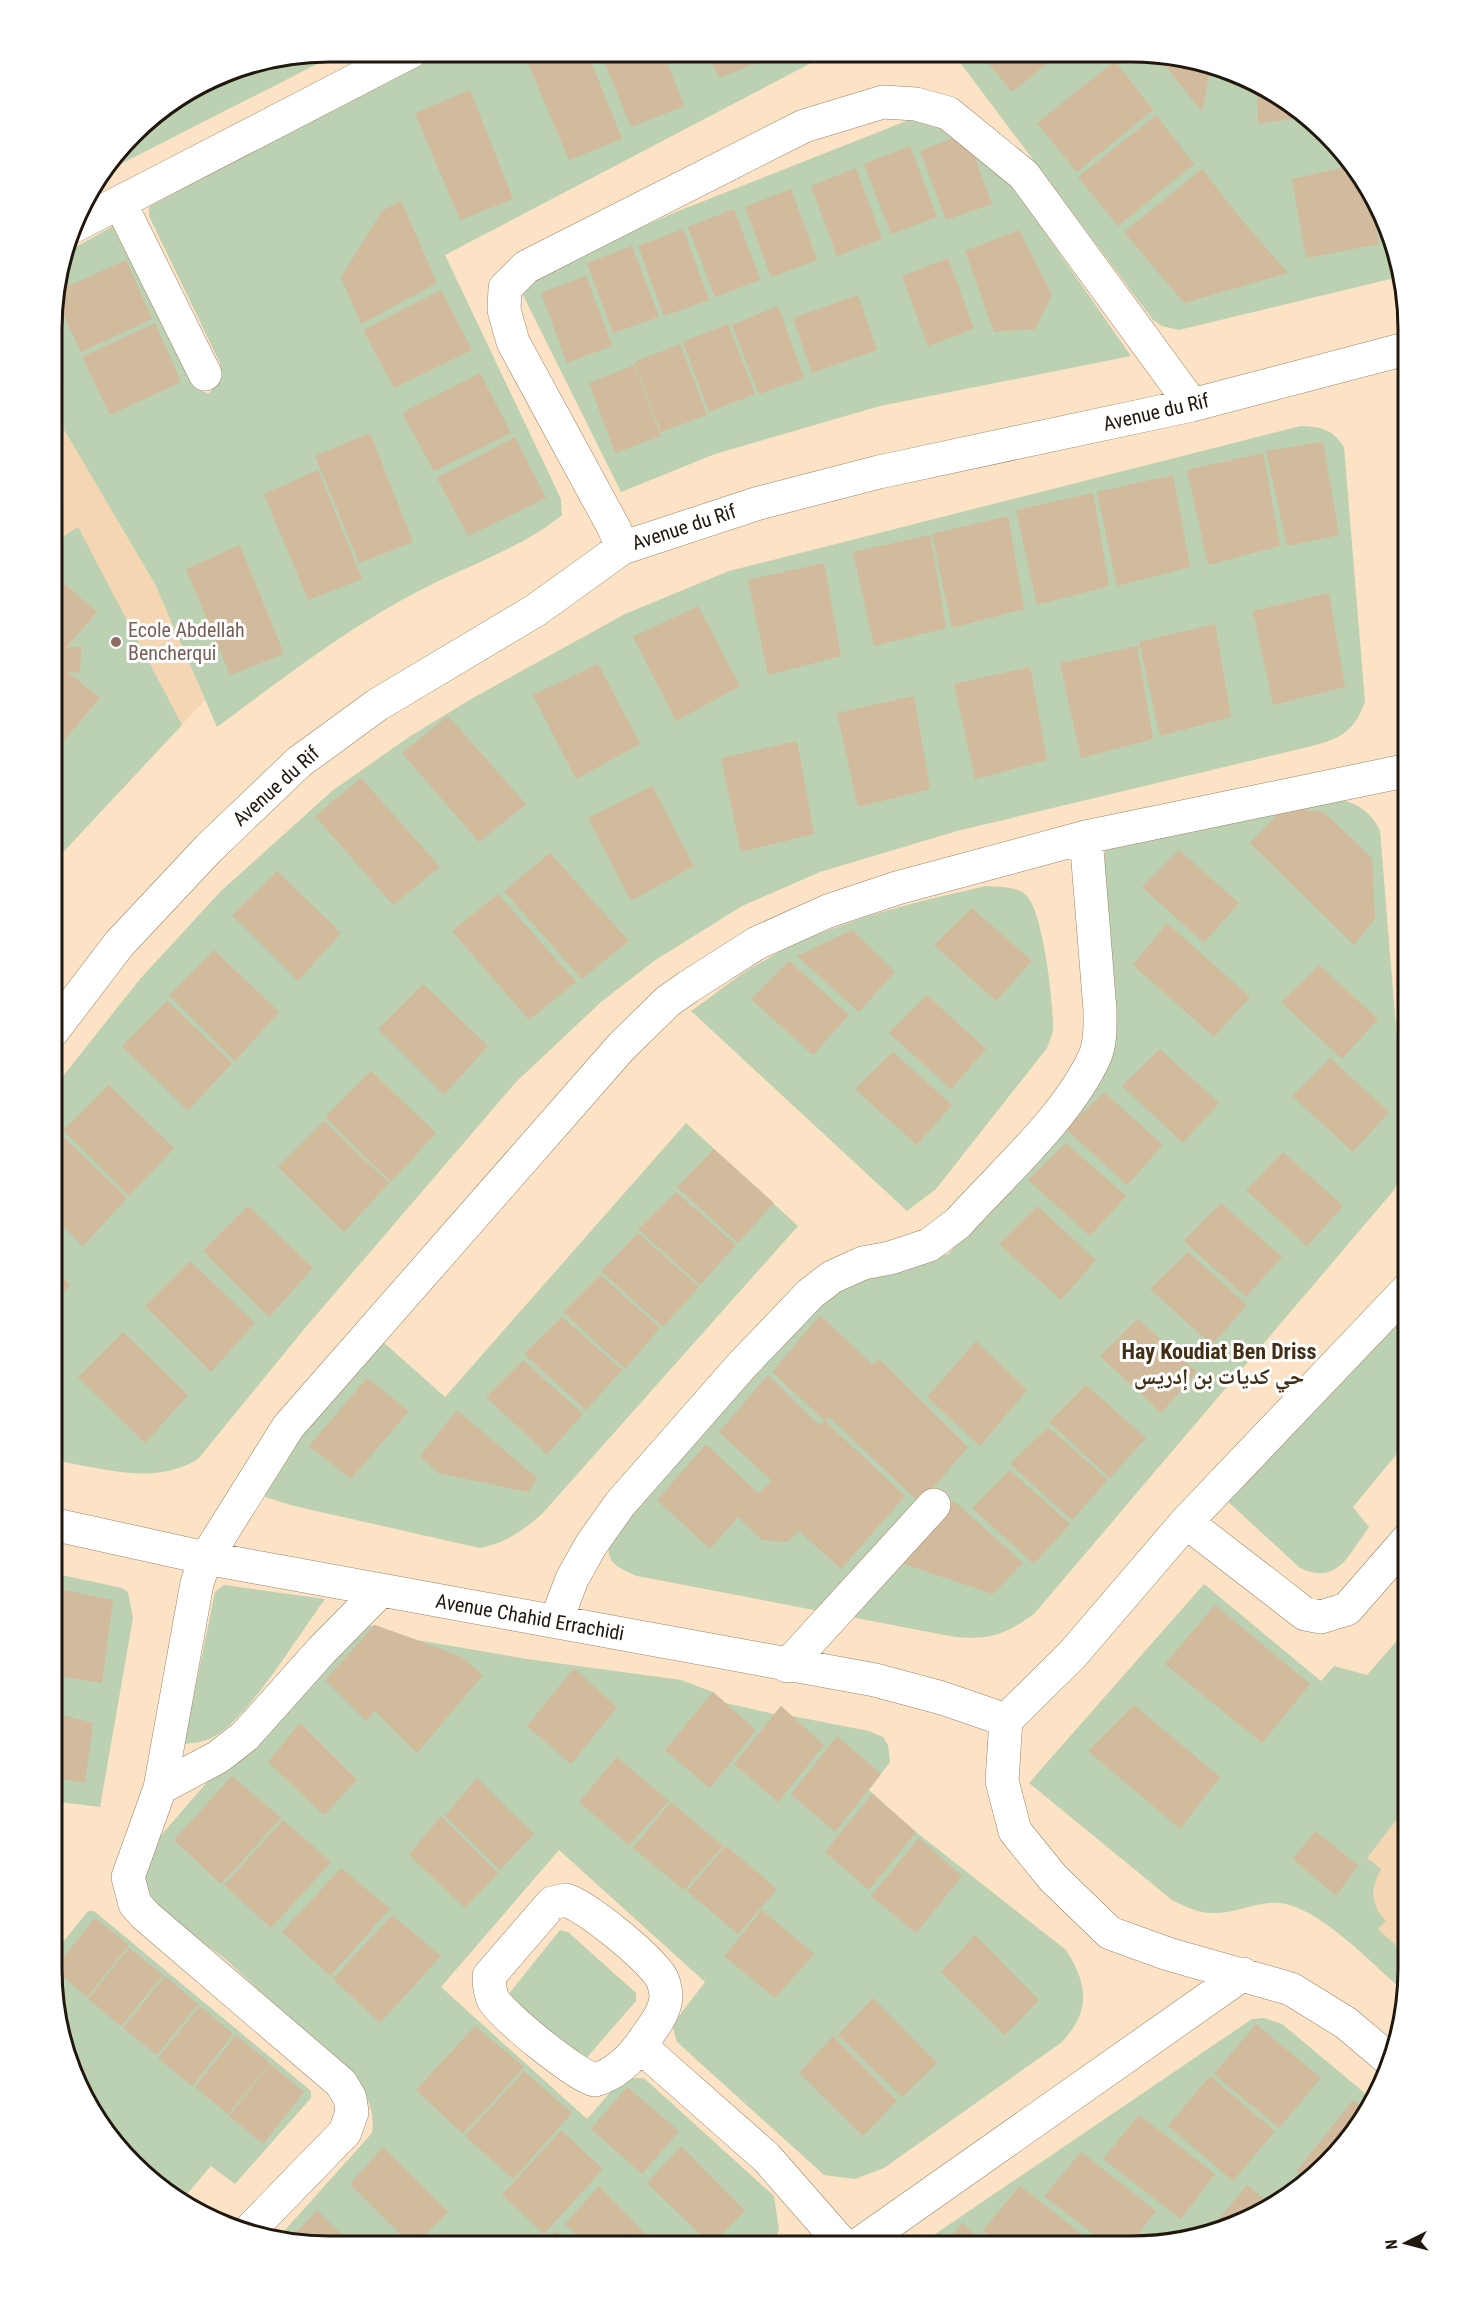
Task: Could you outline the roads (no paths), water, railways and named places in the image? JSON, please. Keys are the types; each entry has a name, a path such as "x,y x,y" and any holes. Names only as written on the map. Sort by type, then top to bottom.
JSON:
{"street":[{"path":"205,374 93,211 359,63"},
{"path":"622,548 614,528 513,342 504,310 505,288 526,267 804,126 883,102 916,104 948,113 1024,175 1192,405"},
{"name":"Avenue du Rif","path":"62,1019 120,944 208,848 299,762 377,705 536,610 622,548 759,502 879,472 1192,405 1398,351"},
{"path":"255,2225 345,2132 352,2112 350,2098 341,2083 135,1904 128,1877 160,1788 197,1583 206,1558 288,1427 621,1047 668,1001 757,943 828,911 897,888 1086,837 1398,772"},
{"path":"556,1621 586,1554 620,1504 742,1365 810,1294 832,1277 863,1263 890,1258 929,1245 944,1235 958,1223 1070,1101 1095,1055 1100,1037 1100,1010 1086,837"},
{"path":"1384,2055 1346,2023 1291,1989 1168,1954 1110,1933 1053,1878 1015,1831 1002,1782 1006,1720 1072,1655 1186,1522 1398,1300"},
{"path":"787,1666 934,1505"},
{"path":"1186,1522 1305,1614 1321,1617 1347,1609 1398,1550"},
{"name":"Avenue Chahid Errachidi","path":"62,1526 206,1558 380,1591 875,1680 942,1698 1006,1720"},
{"path":"160,1788 218,1757 245,1736 321,1651 380,1591"},
{"path":"566,1900 581,1906 660,1974 664,1985 665,2003 658,2020 640,2046 612,2074 595,2080 588,2079 520,2027 494,2001 489,1976 552,1903 566,1900"},
{"path":"871,2236 1243,1974"},
{"path":"640,2046 766,2157 835,2236"}],"place":[{"name":"Ecole Abdellah Bencherqui","path":"116,642"}],"district":[{"name":"Hay Koudiat Ben Driss حي كديات بن إدريس","path":"1219,1364"}]}
